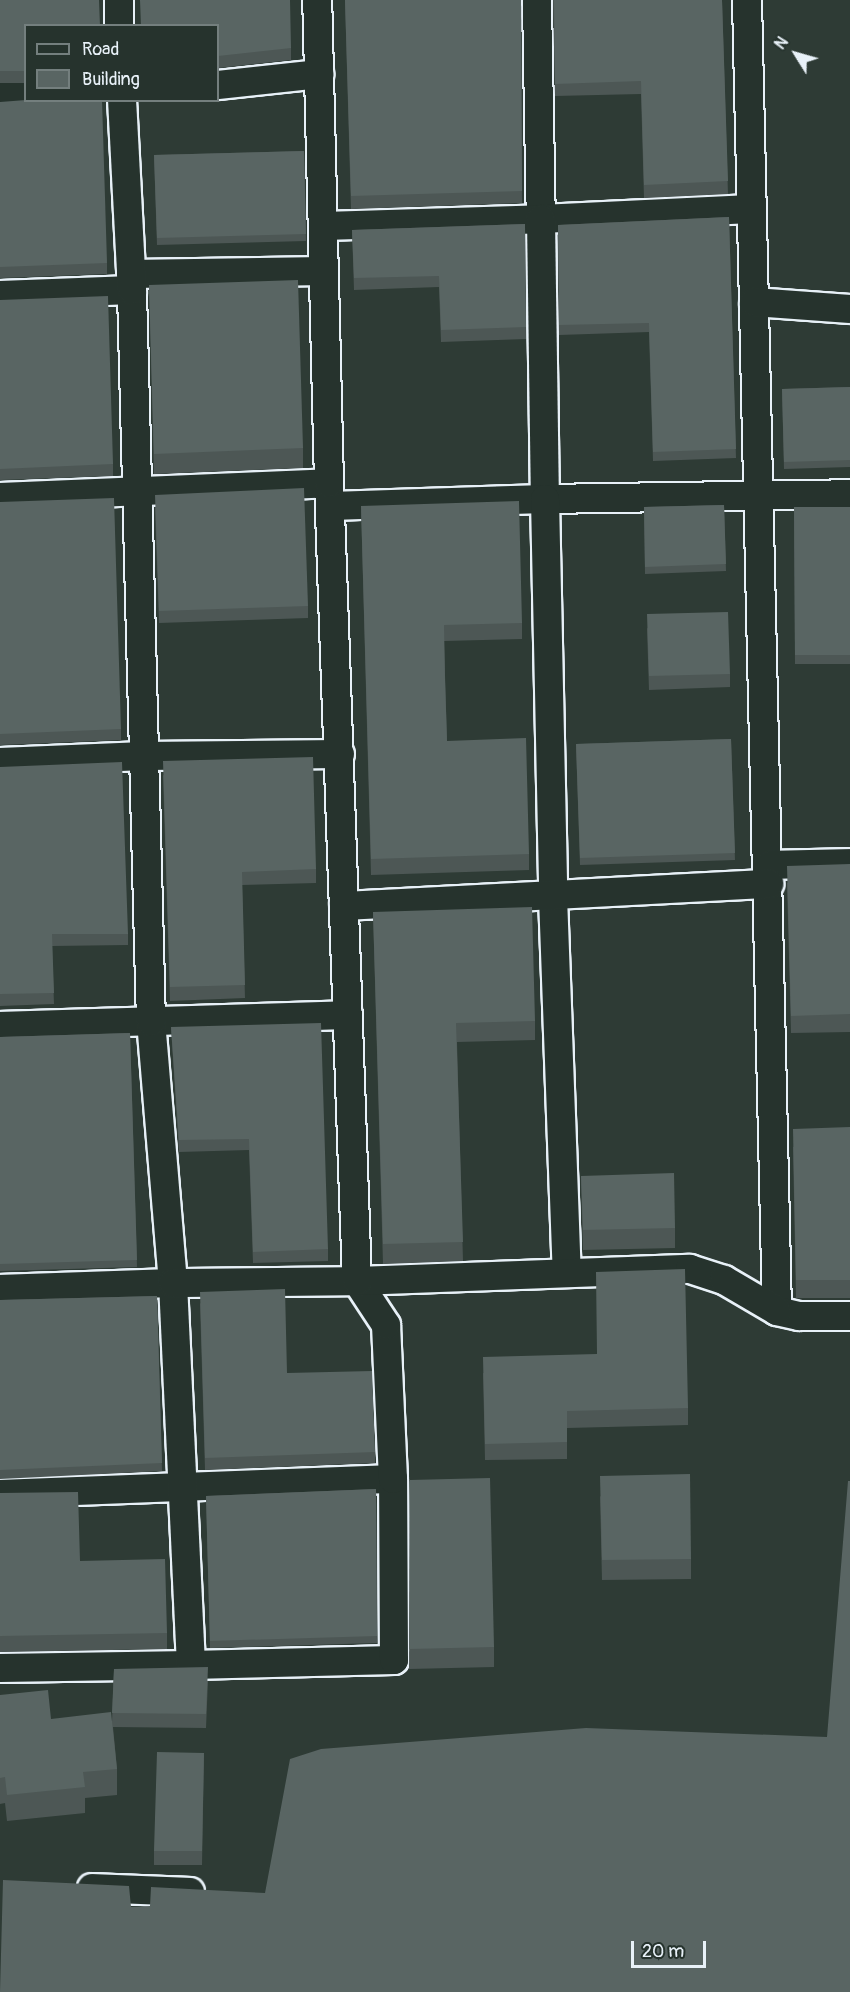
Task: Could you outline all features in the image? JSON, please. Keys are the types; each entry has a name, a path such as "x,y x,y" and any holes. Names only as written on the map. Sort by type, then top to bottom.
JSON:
{"street":[{"path":"118,0 119,24"},
{"path":"0,1668 394,1660 393,1479 386,1324 357,1281 330,495 317,0"},
{"path":"537,0 553,897 567,1271"},
{"path":"747,0 769,875 777,1311"},
{"path":"219,85 319,74"},
{"path":"0,97 24,97"},
{"path":"122,102 132,282 150,1022 173,1283 185,1489 191,1665"},
{"path":"324,226 751,209"},
{"path":"0,295 132,282 324,271"},
{"path":"754,302 850,309"},
{"path":"0,497 137,493 545,499 760,493 850,494"},
{"path":"0,762 144,756 340,754"},
{"path":"344,906 553,897 769,875 850,863"},
{"path":"0,1026 348,1015"},
{"path":"0,1290 173,1283 521,1277 567,1271 690,1269 724,1280 777,1311 799,1316 850,1316"},
{"path":"0,1494 185,1489 393,1479"},
{"path":"69,1887 220,1893"}],"building":[{"path":"0,0 99,0 100,24 24,24 24,71 0,71"},
{"path":"140,0 290,0 291,48 219,56 219,24 141,24"},
{"path":"345,0 521,0 522,191 351,196"},
{"path":"554,0 722,0 728,181 644,185 641,81 555,84"},
{"path":"24,100 24,102 102,102 107,263 0,267 0,102"},
{"path":"304,151 306,234 157,238 154,155"},
{"path":"729,217 736,449 653,452 649,323 559,325 558,225"},
{"path":"525,224 526,327 441,330 439,276 354,278 352,230"},
{"path":"298,280 303,448 154,454 149,285"},
{"path":"108,296 113,464 0,469 0,300"},
{"path":"850,387 850,460 784,462 782,389"},
{"path":"304,488 308,606 159,611 155,495"},
{"path":"114,498 121,729 0,734 0,502"},
{"path":"519,501 522,623 444,625 445,680 447,741 526,738 529,854 371,859 361,506"},
{"path":"724,505 726,564 645,567 644,507"},
{"path":"794,507 850,507 850,655 795,655"},
{"path":"728,612 730,674 649,676 647,614"},
{"path":"731,739 735,853 580,858 576,744"},
{"path":"313,757 316,869 242,872 245,985 170,987 163,761"},
{"path":"122,762 128,934 52,934 54,993 0,994 0,767"},
{"path":"850,864 850,1014 791,1016 787,866"},
{"path":"532,907 535,1021 456,1023 463,1242 383,1244 373,912"},
{"path":"321,1023 328,1249 253,1252 249,1139 179,1140 171,1027"},
{"path":"130,1033 137,1260 0,1264 0,1037"},
{"path":"850,1127 850,1280 796,1280 793,1129"},
{"path":"674,1173 675,1228 583,1230 581,1176"},
{"path":"685,1269 688,1408 567,1411 567,1442 485,1444 483,1357 597,1354 596,1272"},
{"path":"285,1289 287,1373 372,1371 375,1452 205,1458 200,1292"},
{"path":"157,1296 162,1463 0,1470 0,1300"},
{"path":"690,1474 691,1559 602,1560 600,1476"},
{"path":"490,1478 494,1647 409,1649 410,1480"},
{"path":"848,1481 850,1481 850,1992 0,1992 3,1880 129,1886 131,1907 150,1906 151,1887 265,1893 290,1759 321,1749 586,1728 827,1737"},
{"path":"376,1489 377,1636 210,1641 206,1496"},
{"path":"78,1492 80,1561 165,1559 167,1633 0,1636 0,1493"},
{"path":"208,1667 206,1714 112,1713 114,1669"},
{"path":"48,1690 51,1719 111,1712 117,1769 83,1772 85,1787 7,1795 5,1777 0,1778 0,1695"},
{"path":"157,1752 204,1753 202,1851 154,1851"}]}
